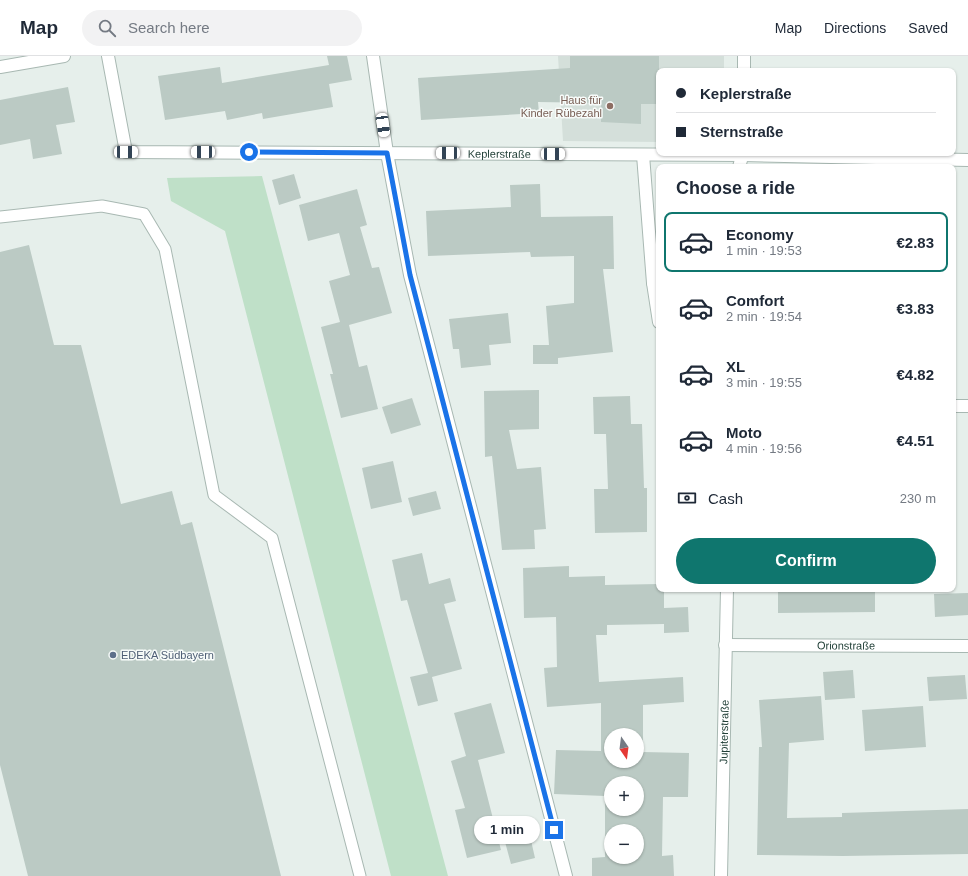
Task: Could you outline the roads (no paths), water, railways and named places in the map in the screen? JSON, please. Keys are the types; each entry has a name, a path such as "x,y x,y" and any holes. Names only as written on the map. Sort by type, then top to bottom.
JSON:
{"street":[{"path":"0,67 64,56"},
{"name":"Keplerstraße","path":"108,56 126,152 656,155"},
{"path":"373,56 387,153 410,275 566,876"},
{"path":"744,56 744,68"},
{"path":"643,155 656,281"},
{"name":"Keplerstraße","path":"818,156 968,160"},
{"path":"956,406 968,406"},
{"name":"Jupiterstraße","path":"721,876 724,645 727,592"},
{"name":"Orionstraße","path":"724,645 968,646"}],"lane":[{"path":"0,217 102,206 144,214 165,249 214,495 272,538 360,876"}],"place":[{"name":"Haus für Kinder Rübezahl","path":"610,106"},
{"name":"EDEKA Südbayern","path":"113,655"}]}
